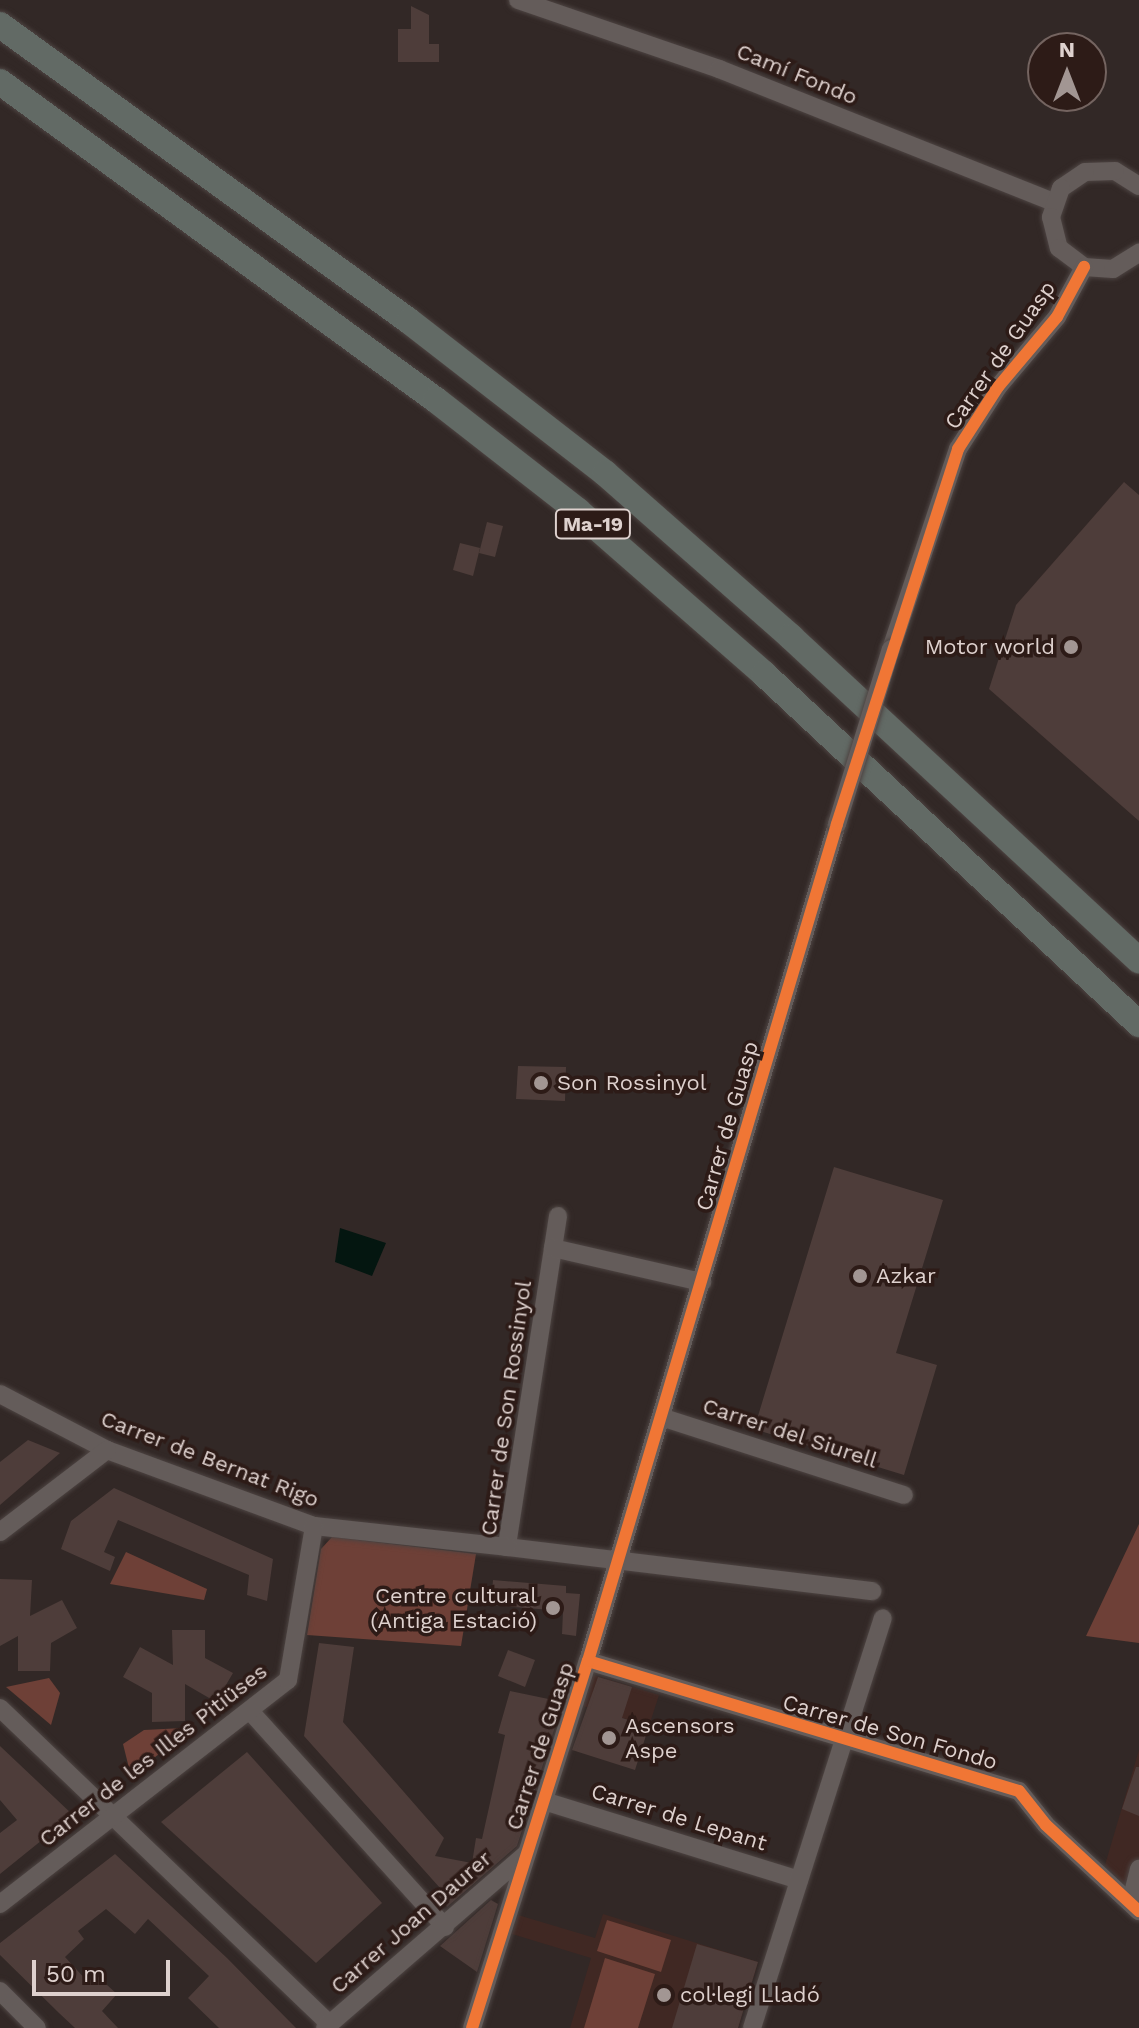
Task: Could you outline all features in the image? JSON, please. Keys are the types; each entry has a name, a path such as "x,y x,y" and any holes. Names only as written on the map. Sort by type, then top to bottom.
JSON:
{"highway":[{"name":"Ma-19","path":"0,25 409,321 605,473 781,627 1139,960"},
{"name":"Ma-19","path":"0,82 447,408 578,511 764,674 1139,1024"}],"street":[{"name":"Camí Fondo","path":"518,0 719,69 1054,202"},
{"path":"1139,186 1115,171 1085,172 1061,188 1054,202 1051,225 1059,248 1084,267 1113,269 1139,253"},
{"name":"Carrer de Guasp","path":"472,2028 588,1661 837,824 958,449 998,387 1057,317 1084,267"},
{"name":"Carrer de Son Rossinyol","path":"558,1216 507,1547 617,1564 872,1591"},
{"path":"553,1248 702,1282"},
{"name":"Carrer de Bernat Rigo","path":"0,1394 107,1450 314,1526 507,1547"},
{"name":"Carrer del Siurell","path":"661,1417 904,1495"},
{"path":"0,1532 107,1450"},
{"name":"Carrer de les Illes Pitiüses","path":"0,1904 288,1680 314,1526"},
{"path":"752,2028 883,1618"},
{"name":"Carrer de Son Fondo","path":"588,1661 1019,1791 1046,1825 1137,1902"},
{"path":"0,1708 327,2026"},
{"path":"250,1711 445,1927"},
{"name":"Carrer de Lepant","path":"544,1801 799,1880"},
{"name":"Carrer Joan Daurer","path":"327,2026 527,1853"},
{"path":"1137,1902 1139,1869"},
{"path":"1119,1880 1137,1902"},
{"path":"0,1991 37,2028"}],"shaded area":[{"path":"340,1228 386,1243 372,1276 335,1262"},
{"path":"1139,1524 1139,1643 1086,1636"},
{"path":"332,1537 476,1554 461,1646 307,1635 321,1549"},
{"path":"126,1552 207,1589 204,1600 110,1584"},
{"path":"593,1675 659,1695 649,1726 583,1706"},
{"path":"49,1678 60,1693 51,1725 6,1687"},
{"path":"183,1728 187,1732 131,1776 123,1744 144,1730"},
{"path":"1139,1750 1139,1898 1105,1865"},
{"name":"col·legi Lladó","path":"603,1914 758,1962 738,2028 570,2028 591,1958 512,1934 518,1915 595,1938"},
{"path":"607,1920 671,1940 661,1972 597,1951"},
{"path":"605,1958 655,1974 638,2028 584,2028"}],"building":[{"path":"411,6 429,15 429,44 439,44 439,62 398,62 398,29 411,29"},
{"name":"Motor world","path":"1124,482 1139,495 1139,821 989,689 1016,605"},
{"path":"487,522 503,526 495,557 479,553"},
{"path":"460,543 480,548 473,576 453,570"},
{"name":"Son Rossinyol","path":"518,1066 566,1067 565,1101 516,1099"},
{"name":"Azkar","path":"834,1167 943,1200 896,1353 937,1365 904,1475 754,1429"},
{"path":"28,1440 60,1453 0,1505 0,1462"},
{"path":"114,1488 273,1559 267,1601 247,1595 249,1575 118,1520 104,1552 115,1557 110,1571 61,1549 71,1521"},
{"path":"0,1579 32,1580 30,1616 62,1600 77,1628 51,1643 50,1671 18,1671 18,1636 0,1646"},
{"name":"Centre cultural (Antiga Estació)","path":"493,1580 566,1586 566,1593 580,1594 576,1636 562,1634 563,1611 491,1605"},
{"path":"172,1630 205,1630 205,1658 233,1673 216,1702 185,1684 185,1721 152,1722 152,1693 123,1677 140,1647 173,1665"},
{"path":"319,1643 354,1647 343,1722 444,1838 435,1856 472,1863 476,1838 482,1839 505,1735 498,1733 510,1691 563,1702 517,1846 447,1907 438,1894 440,1888 304,1736"},
{"path":"508,1650 535,1660 525,1687 498,1676"},
{"name":"Ascensors Aspe","path":"598,1677 632,1687 622,1718 649,1726 635,1770 572,1750"},
{"path":"0,1746 73,1815 0,1874 0,1833 17,1820 0,1800"},
{"path":"247,1752 382,1903 316,1963 161,1822"},
{"path":"1136,1767 1139,1767 1139,1816 1122,1809"},
{"path":"115,1854 227,1958 296,2028 219,2028 188,1998 209,1976 148,1919 135,1934 106,1909 78,1931 84,1939 65,1957 88,1982 96,1975 117,1994 102,2011 118,2028 75,2028 59,2013 0,1955 0,1943"},
{"path":"491,1900 498,1904 477,1972 440,1946"},
{"path":"697,1944 758,1962 738,2028 672,2028"}],"cycle path":[{"path":"472,2028 588,1661 837,824 958,449 998,387 1057,317 1084,267"},
{"path":"588,1661 1019,1791 1046,1825 1139,1911"}],"place":[{"name":"Motor world","path":"1071,647"},
{"name":"Son Rossinyol","path":"541,1083"},
{"name":"Azkar","path":"860,1276"},
{"name":"Centre cultural (Antiga Estació)","path":"553,1608"},
{"name":"Ascensors Aspe","path":"609,1738"},
{"name":"col·legi Lladó","path":"664,1995"}]}
